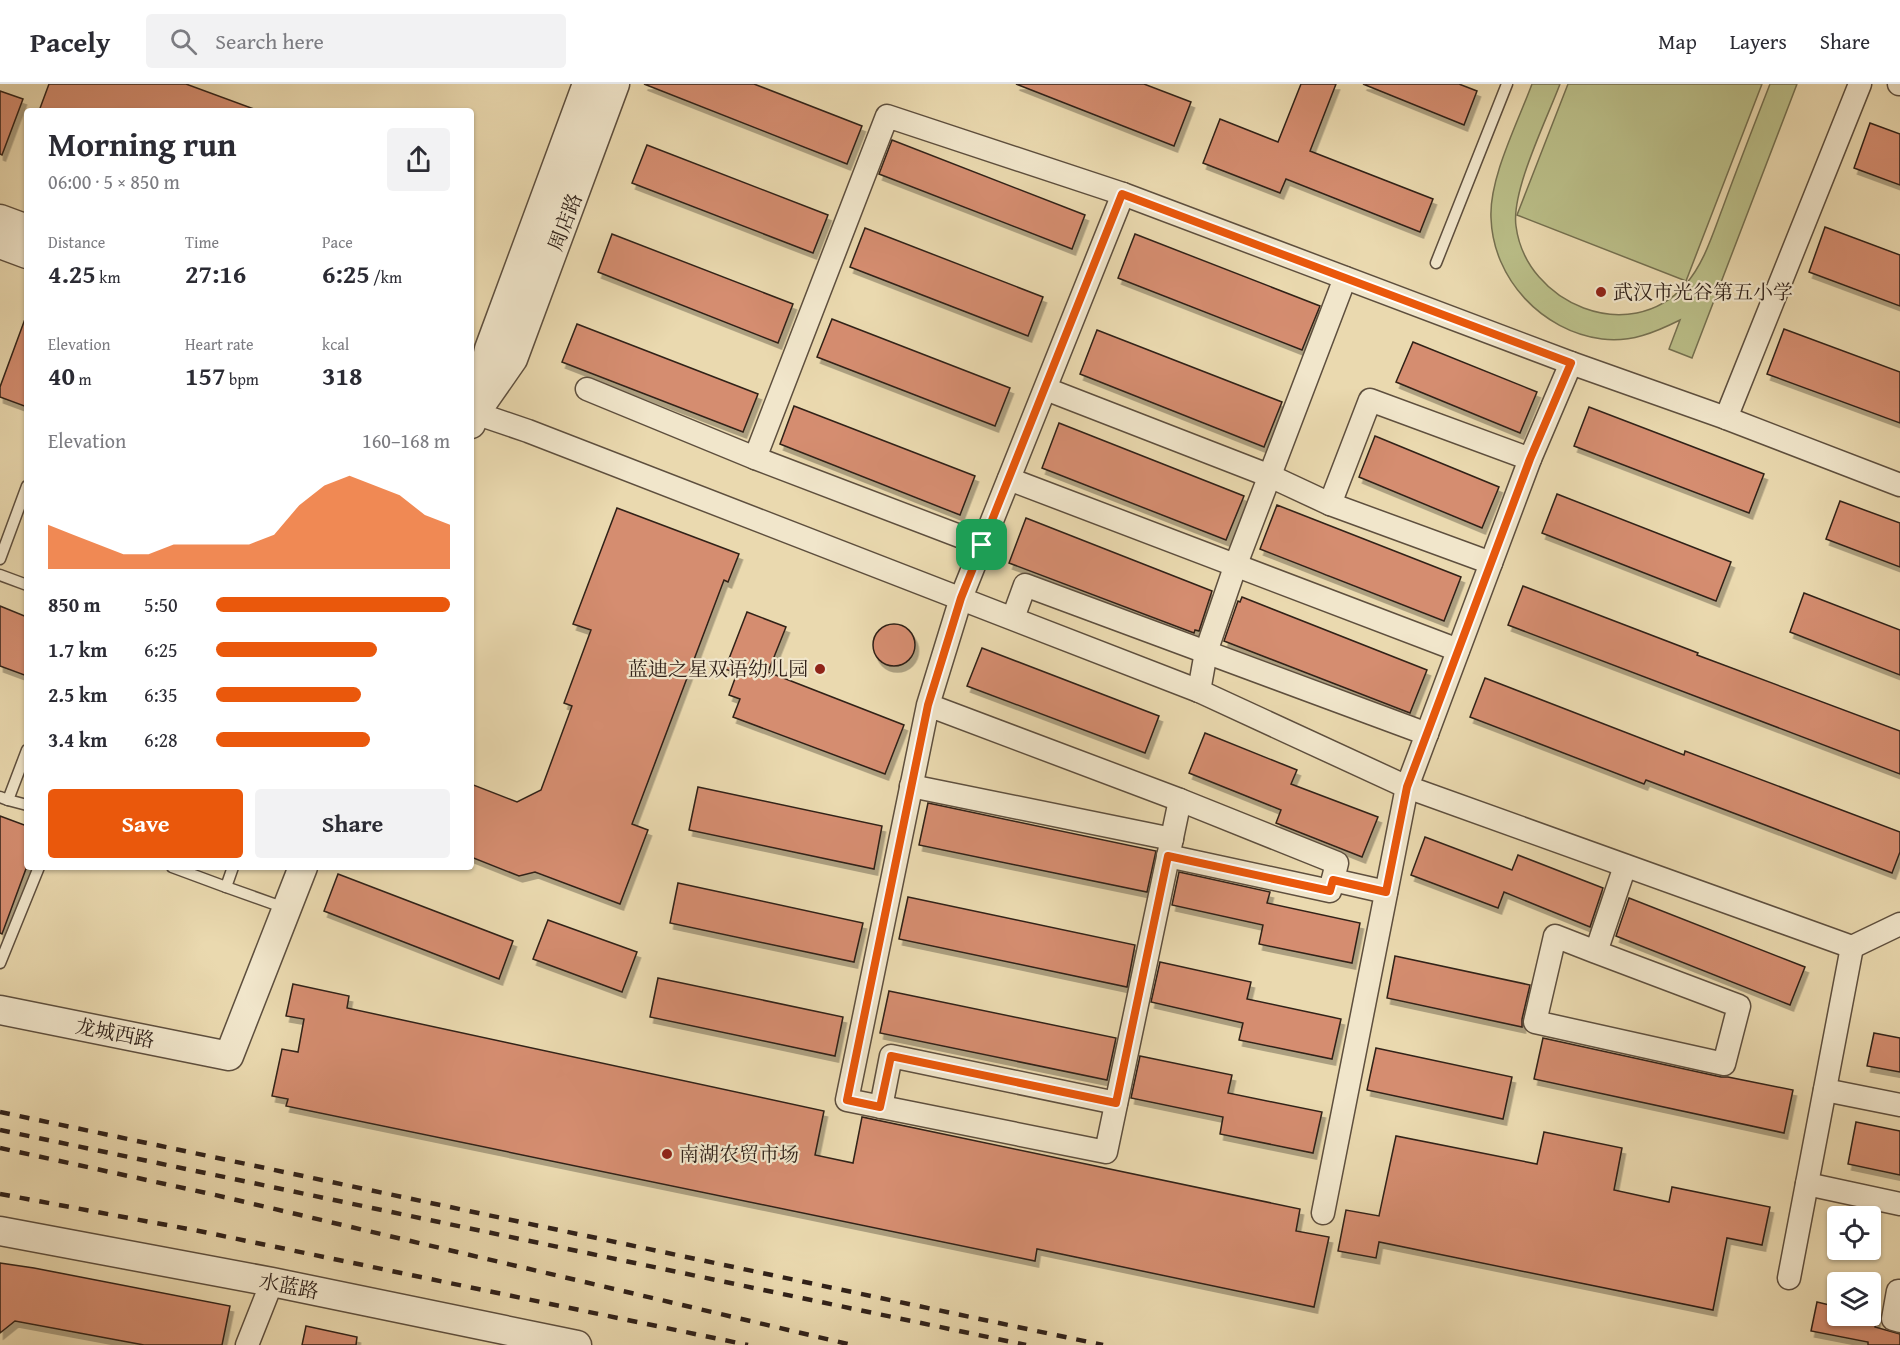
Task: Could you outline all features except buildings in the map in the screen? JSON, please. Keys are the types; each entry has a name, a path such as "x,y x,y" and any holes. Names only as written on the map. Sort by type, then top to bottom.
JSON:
{"street":[{"path":"573,160 576,84"},
{"name":"周店路","path":"573,160 587,84"},
{"name":"周店路","path":"474,411 501,354 573,160 615,84"},
{"path":"573,160 630,84"},
{"path":"1726,418 1860,84"},
{"path":"755,458 887,116 1122,194 1900,485"},
{"path":"1122,194 961,598 928,705 847,1100 1106,1152 1180,800"},
{"path":"0,219 24,228"},
{"path":"0,244 24,253"},
{"path":"1199,691 1206,651 1236,564 1345,278"},
{"path":"1323,1213 1407,787 1530,459 1571,363"},
{"path":"587,389 755,458 982,545"},
{"path":"1046,389 1270,476 1330,504 1491,563"},
{"path":"1330,504 1371,400 1530,459"},
{"path":"474,416 528,431 1199,691 1407,787 1852,947 1900,924"},
{"path":"1009,479 1458,650"},
{"path":"1013,618 1025,585 1427,734"},
{"path":"911,786 1170,848 1330,891 1333,880 1336,863 1180,800 928,705"},
{"path":"1596,952 1625,866"},
{"path":"287,909 302,870"},
{"path":"1333,880 1386,892"},
{"name":"龙城西路","path":"0,1010 229,1056 287,909"},
{"path":"1555,936 1596,952 1739,1006 1725,1064 1535,1022 1555,936"},
{"path":"1789,1278 1852,947"},
{"path":"880,1107 891,1056 1116,1103"},
{"path":"1825,1090 1900,1106"},
{"path":"1807,1184 1900,1204"},
{"name":"水蓝路","path":"0,1231 272,1282 577,1345"},
{"path":"248,1345 272,1282"},
{"path":"1900,1291 1898,1291 1893,1319 1900,1321"}],"lane":[{"path":"1436,263 1507,84"},
{"path":"0,559 24,494"},
{"path":"0,575 24,584"},
{"path":"24,756 4,798 24,804"},
{"path":"0,963 4,945 38,870"},
{"path":"180,870 287,909"},
{"path":"226,887 232,870"}],"green space":[{"path":"1532,84 1560,84 1531,155 1519,194 1516,226 1524,253 1539,277 1559,295 1584,308 1610,314 1637,313 1662,303 1692,277 1707,248 1770,84 1797,84 1692,358 1669,349 1680,320 1633,338 1612,340 1580,334 1541,313 1511,281 1501,262 1494,240 1491,218 1492,202 1499,168"},
{"path":"1568,84 1762,84 1686,281 1517,215"}],"railway":[{"path":"0,1112 1103,1345"},
{"path":"0,1130 1026,1345"},
{"path":"0,1148 211,1194 852,1345"},
{"path":"0,1194 199,1231 748,1345"}],"place":[{"name":"武汉市光谷第五小学","path":"1601,292"},
{"name":"蓝迪之星双语幼儿园","path":"820,669"},
{"name":"南湖农贸市场","path":"667,1154"}],"route":[{"path":"1122,194 1571,363 1530,459 1407,787 1386,892 1333,880 1330,891 1168,856 1116,1103 891,1056 880,1107 847,1100 928,705 961,598 982,545 1122,194"}]}
